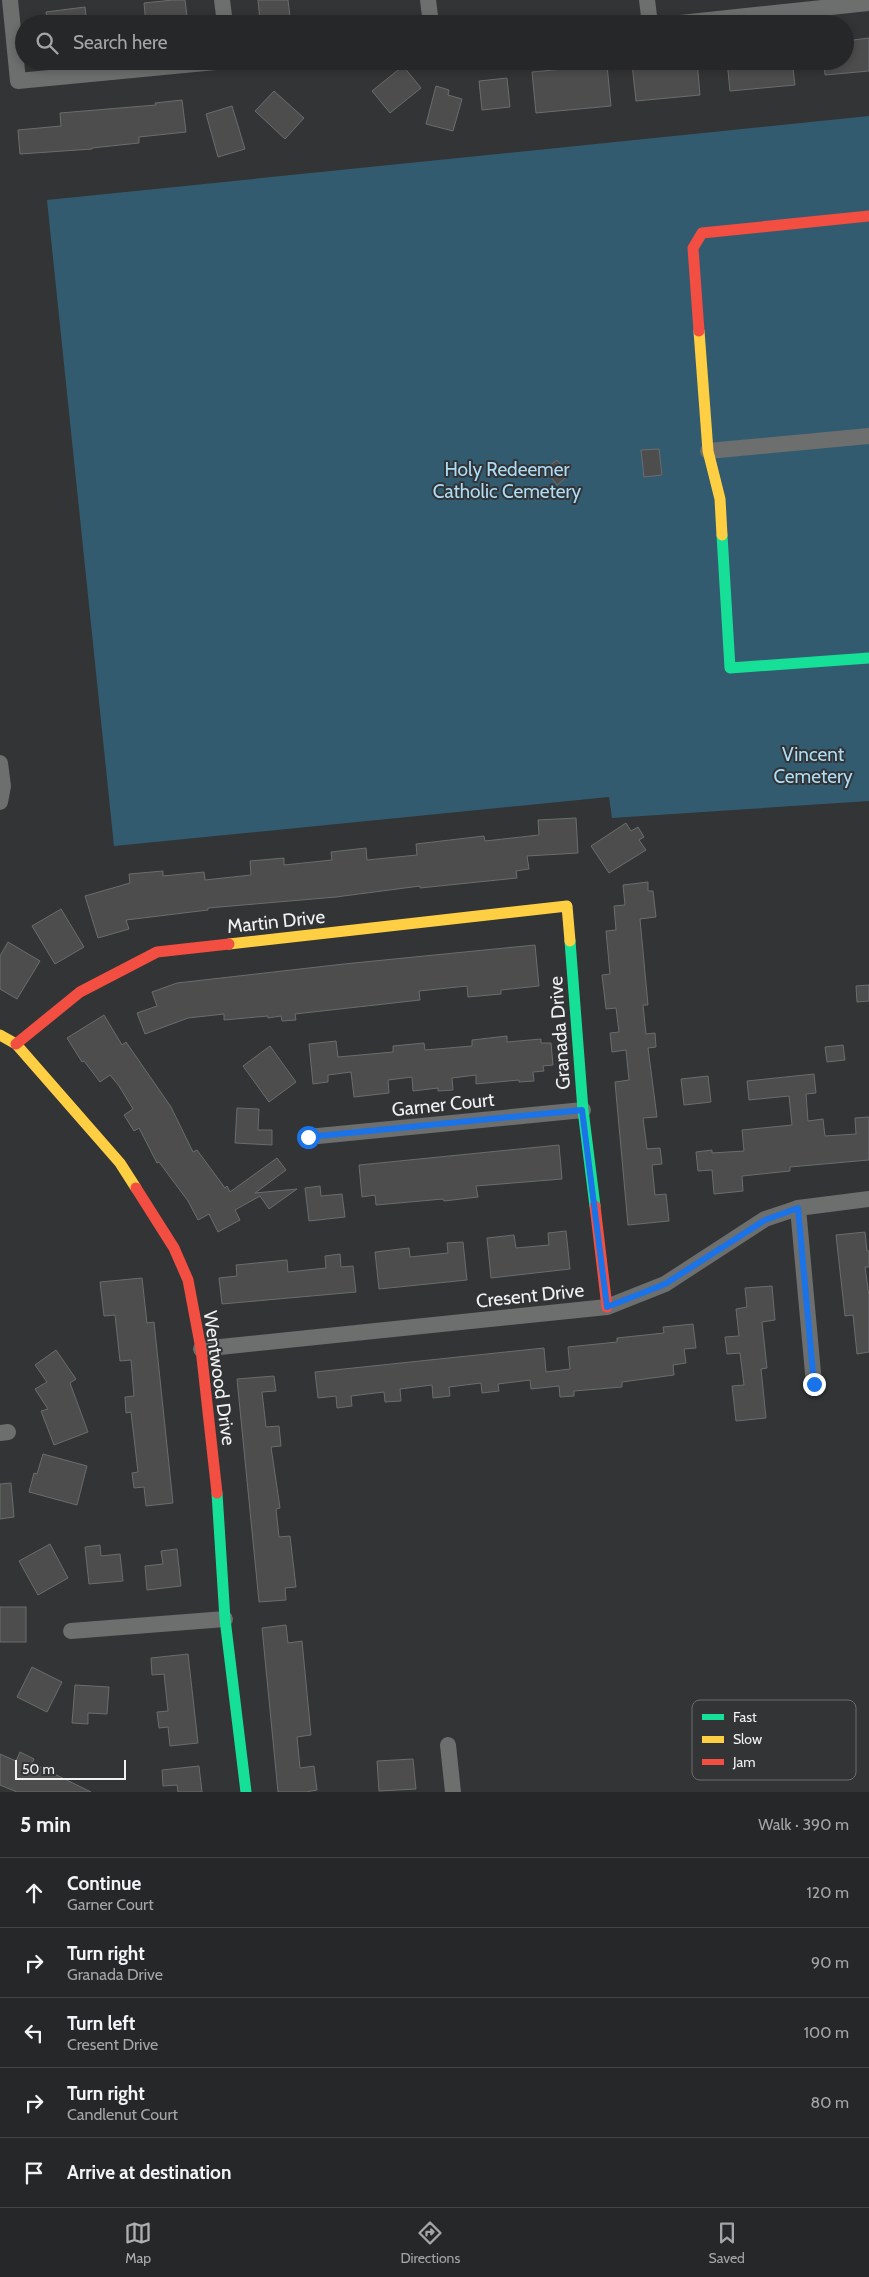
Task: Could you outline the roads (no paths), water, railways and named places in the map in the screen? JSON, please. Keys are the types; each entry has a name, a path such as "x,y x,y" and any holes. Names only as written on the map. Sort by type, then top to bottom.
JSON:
{"street":[{"path":"10,0 15,51"},
{"path":"222,0 224,15"},
{"path":"428,0 430,15"},
{"path":"647,0 649,15"},
{"path":"756,15 869,3"},
{"path":"17,70 18,81 132,70"},
{"path":"869,216 702,233 693,248 708,451 720,499 730,668 869,658"},
{"path":"708,451 869,436"},
{"path":"0,763 3,786 0,802"},
{"name":"Martin Drive","path":"16,1044 80,992 157,952 567,906"},
{"name":"Granada Drive","path":"567,906 582,1110 607,1307"},
{"name":"Wentwood Drive","path":"0,1035 16,1044 120,1163 174,1248 188,1280 201,1349 220,1518 225,1619 246,1792"},
{"name":"Garner Court","path":"308,1137 582,1110"},
{"name":"Cresent Drive","path":"201,1349 607,1307 665,1284 765,1220 798,1208 869,1200"},
{"path":"798,1208 814,1384"},
{"path":"71,1631 225,1619"},
{"path":"448,1746 453,1792"}],"park label":[{"name":"Holy Redeemer Catholic Cemetery","path":"507,480"},
{"name":"Vincent Cemetery","path":"813,765"}]}
